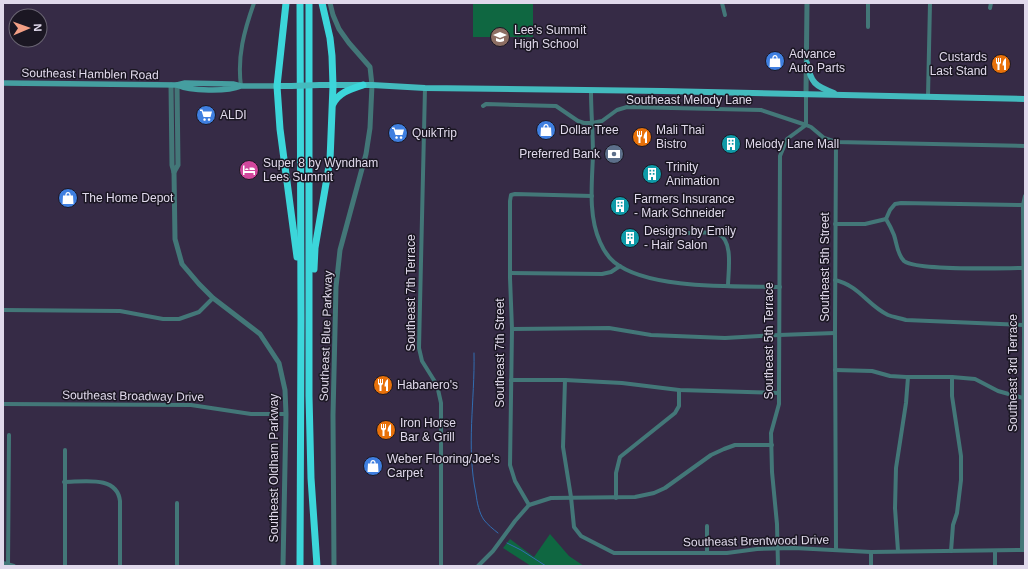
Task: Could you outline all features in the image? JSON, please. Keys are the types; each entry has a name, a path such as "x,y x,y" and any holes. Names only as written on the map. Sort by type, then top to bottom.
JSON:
{"highway":[{"path":"286,3 277,86 280,130 296,248 298,311 301,319"},
{"path":"300,3 300,566"},
{"path":"308,3 309,396 311,478 316,566"},
{"path":"309,303 312,296 315,248 330,160 333,86 332,56 330,38 322,3"},
{"path":"332,106 336,98 340,95 363,85"}],"main road":[{"path":"807,63 810,75 815,84 837,95"},
{"name":"Southeast Hamblen Road","path":"3,83 174,85 190,83 233,84 240,86 277,86"},
{"path":"277,86 372,85 425,88 928,96 1025,99"}],"street":[{"path":"240,86 240,53 244,32 254,3"},
{"name":"Southeast Blue Parkway","path":"330,3 336,22 344,36 370,67 372,85 370,128 366,154 340,250 336,287 333,415 334,566"},
{"path":"722,3 725,15"},
{"path":"807,3 806,125 811,127 824,138 836,142 1025,146"},
{"path":"868,3 868,27"},
{"path":"928,96 930,3"},
{"path":"990,8 991,3"},
{"name":"Southeast Oldham Parkway","path":"174,85 178,165 174,172 175,240 182,264 213,298 260,334 279,363 285,390 286,414 283,566"},
{"name":"Southeast 7th Terrace","path":"425,88 419,348 422,361 437,385 441,403 441,566"},
{"path":"591,91 592,196 595,226 600,241 609,256 620,266 645,277 655,279 672,282 728,286 780,287"},
{"path":"483,106 486,104 556,106 578,121 592,123"},
{"name":"Southeast Melody Lane","path":"592,123 602,121 617,110 627,107 761,110 806,125"},
{"name":"Southeast 5th Terrace","path":"778,566 777,524 772,472 771,433 779,404 780,393 780,156 787,139 806,125"},
{"name":"Southeast 5th Street","path":"836,142 836,549"},
{"name":"Southeast 7th Street","path":"529,505 515,481 510,465 512,329 510,273 511,195 592,196"},
{"name":"Southeast 3rd Terrace","path":"1024,550 1023,398 1025,196"},
{"path":"1024,205 901,203 895,204 890,210 886,219 894,236 898,251 903,260 910,264 930,267 1024,268"},
{"path":"835,224 865,224 886,219"},
{"path":"690,233 717,234 725,240 728,249 728,286"},
{"path":"510,273 602,274 611,272 620,266"},
{"path":"835,280 845,282 888,315 906,320 1024,325"},
{"path":"3,310 120,311 163,319 179,319 198,312 213,298"},
{"path":"512,329 609,328 651,335 725,338 835,333"},
{"path":"836,370 872,371 890,376 975,379 998,390 1023,398"},
{"path":"898,551 895,508 896,468 906,403 908,377"},
{"path":"951,551 953,525 957,513 961,480 961,456 953,402 952,377"},
{"path":"511,380 565,380 622,383 679,390 780,393"},
{"name":"Southeast Brentwood Drive","path":"565,380 563,447 572,497 574,527 581,536 614,553 707,554 778,548 836,549 871,552 1024,550"},
{"path":"616,498 616,473 620,457 676,413 679,406 679,390"},
{"name":"Southeast Broadway Drive","path":"3,404 191,405 251,414 286,414"},
{"path":"8,565 9,436"},
{"path":"478,566 493,551 507,531 529,505 551,498 616,498 634,497 654,493 665,488 711,455 724,448 735,445 772,445"},
{"path":"65,450 65,566"},
{"path":"64,482 104,482 114,487 117,491 120,501 120,566"},
{"path":"177,503 177,566"},
{"path":"707,526 707,554"},
{"path":"995,551 995,566"},
{"path":"871,552 871,566"},
{"path":"3,563 14,566"}],"green space":[{"path":"473,3 533,3 533,37 473,37"},
{"path":"550,534 569,556 584,566 531,566 503,548 510,539 534,557"}],"waterway":[{"path":"474,353 471,441 473,476 482,517 498,533"},
{"path":"507,543 546,566"}],"place":[{"name":"Lee's Summit High School","path":"500,37"},
{"name":"Advance Auto Parts","path":"775,61"},
{"name":"Custards Last Stand","path":"1001,64"},
{"name":"ALDI","path":"206,115"},
{"name":"Dollar Tree","path":"546,130"},
{"name":"QuikTrip","path":"398,133"},
{"name":"Mali Thai Bistro","path":"642,137"},
{"name":"Melody Lane Mall","path":"731,144"},
{"name":"Preferred Bank","path":"614,154"},
{"name":"Super 8 by Wyndham Lees Summit","path":"249,170"},
{"name":"Trinity Animation","path":"652,174"},
{"name":"The Home Depot","path":"68,198"},
{"name":"Farmers Insurance - Mark Schneider","path":"620,206"},
{"name":"Designs by Emily - Hair Salon","path":"630,238"},
{"name":"Habanero's","path":"383,385"},
{"name":"Iron Horse Bar & Grill","path":"386,430"},
{"name":"Weber Flooring/Joe's Carpet","path":"373,466"}]}
